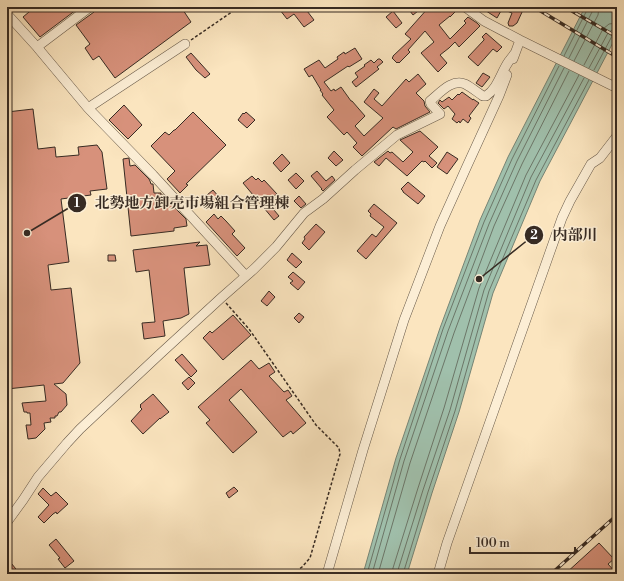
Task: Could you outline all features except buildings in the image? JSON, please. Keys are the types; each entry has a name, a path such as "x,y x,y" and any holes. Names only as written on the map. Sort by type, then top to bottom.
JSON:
{"street":[{"path":"36,47 90,7"},
{"path":"466,7 484,20 525,42 617,88"},
{"path":"7,14 88,108 153,175 246,276"},
{"path":"7,522 38,477 67,443 276,247 304,213 323,200 397,135 440,114 430,101 448,86 456,82 464,83 483,96 490,94 515,53 525,42"},
{"path":"88,108 185,44"},
{"path":"327,574 363,450 404,320 440,226 498,96 515,53"},
{"path":"438,574 447,543 562,218 591,164 600,158 617,136"}],"path":[{"path":"185,44 239,7"},
{"path":"221,298 249,329 316,425 339,448 340,454 310,558 293,574"}],"water":[{"path":"585,7 617,7 617,35 540,181 493,293 459,412 407,574 363,574 396,458 440,328 480,220 508,157"}],"railway":[{"path":"534,7 617,57"},
{"path":"565,7 617,37"},
{"path":"551,574 617,515"}],"place":[{"name":"北勢地方卸売市場組合管理棟","path":"27,233"},
{"name":"内部川","path":"479,279"}]}
